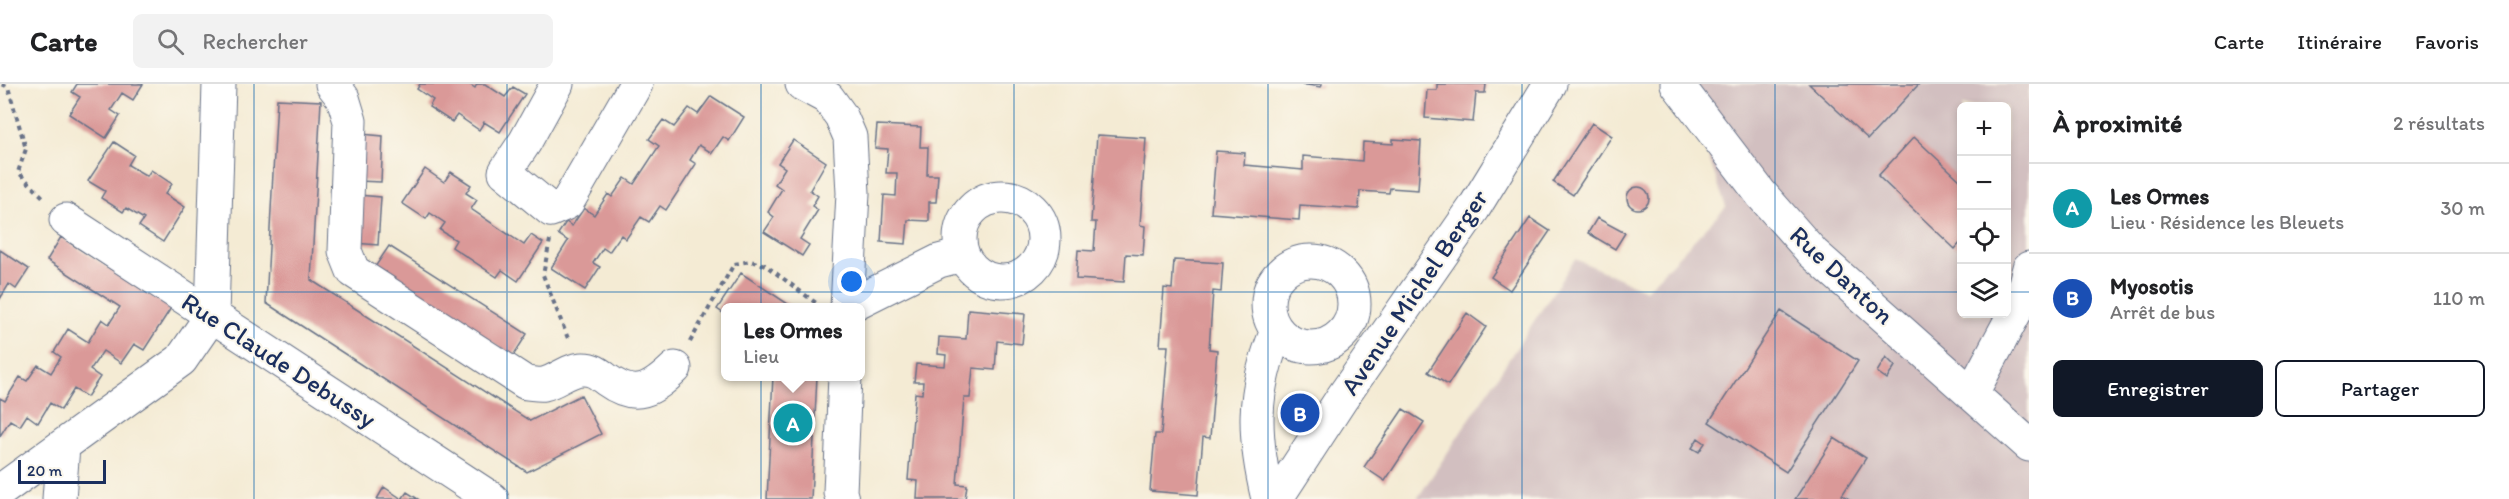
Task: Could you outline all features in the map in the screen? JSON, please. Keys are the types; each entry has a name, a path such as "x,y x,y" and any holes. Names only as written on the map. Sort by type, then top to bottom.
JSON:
{"street":[{"path":"0,491 182,360 212,315 219,84"},
{"path":"332,84 343,98 350,121 345,251 353,271 526,382 544,384 580,369 594,370 615,386 628,392 642,392 658,384 675,369"},
{"path":"557,84 525,142 505,172 550,210 567,203 636,84"},
{"path":"802,84 828,98 841,116 850,137 853,193 847,303"},
{"name":"Avenue Michel Berger","path":"1276,499 1342,398 1474,208 1550,84"},
{"name":"Rue Danton","path":"1677,84 1761,194 1813,253 2029,445"},
{"name":"Rue Claude Debussy","path":"66,220 492,499"},
{"path":"855,303 939,261 962,255"},
{"path":"1972,393 2020,303 2029,268"},
{"path":"1268,499 1256,435 1258,396 1264,360 1277,331"},
{"path":"842,499 840,492 845,381"},
{"path":"59,499 63,446"}],"path":[{"path":"2,84 9,86 26,149 18,172 66,220"},
{"path":"550,210 550,241 543,275 580,369"},
{"path":"675,369 734,264 751,261 765,265 814,303"}],"shaded area":[{"path":"1683,84 2029,84 2029,499 1417,499 1575,259 1646,290 1726,207"}],"building":[{"path":"77,84 143,84 133,100 122,93 111,110 120,116 106,138 69,114 80,97 72,92"},
{"path":"420,84 469,84 475,88 477,84 485,84 505,97 513,87 525,94 500,132 484,122 479,130 457,115 452,122 429,107 433,100 417,89"},
{"path":"1299,84 1322,84 1321,87"},
{"path":"1437,84 1486,84 1485,93 1476,93 1473,122 1425,118 1427,90 1437,90"},
{"path":"1809,84 1919,84 1868,139"},
{"path":"711,96 744,117 729,141 723,137 712,153 699,145 690,160 696,164 666,210 660,206 649,222 641,217 626,239 621,235 609,252 603,248 593,263 600,267 585,290 551,268 568,241 558,234 566,222 572,226 584,208 594,215 608,194 612,197 625,178 634,184 659,146 649,139 663,120 674,127 689,108 698,114"},
{"path":"277,99 321,101 311,280 530,421 581,395 601,434 527,472 266,303"},
{"path":"1592,123 1612,136 1573,195 1553,182"},
{"path":"877,125 921,127 920,147 928,147 927,175 938,175 936,202 929,202 929,221 908,220 906,244 881,242 884,195 896,196 897,173 886,173 888,149 875,148"},
{"path":"361,134 383,136 381,182 358,181"},
{"path":"1097,135 1146,138 1140,225 1145,226 1143,255 1126,254 1124,282 1076,279 1078,250 1094,251 1096,222 1091,222"},
{"path":"1914,137 1957,177 1957,247 1955,249 1878,176"},
{"path":"1393,139 1421,141 1418,190 1390,188 1389,193 1360,191 1359,209 1300,205 1299,220 1211,213 1216,151 1245,153 1244,165 1303,170 1303,156 1362,161 1363,142 1393,144"},
{"path":"793,140 826,162 810,190 818,196 812,206 818,210 800,239 809,245 802,256 764,232 774,217 768,212 782,189 775,184 785,168 778,163"},
{"path":"114,142 134,155 128,165 147,176 151,170 172,184 165,194 185,207 163,242 139,226 144,219 126,208 123,212 101,198 105,191 88,181"},
{"path":"425,169 444,182 451,172 471,185 466,193 477,200 471,209 524,245 531,235 543,243 518,281 502,270 497,277 452,247 456,240 440,230 445,223 430,213 426,219 402,203"},
{"path":"1638,187 1646,190 1649,198 1646,206 1638,209 1630,206 1627,198 1630,190"},
{"path":"358,195 381,197 378,245 355,243"},
{"path":"1530,218 1550,231 1510,290 1491,277"},
{"path":"1597,218 1625,233 1615,249 1588,233"},
{"path":"61,237 171,308 144,350 134,344 121,363 103,351 90,370 100,377 87,397 74,389 61,410 50,403 38,423 27,415 20,426 10,420 0,436 0,398 5,401 20,377 27,381 38,365 51,373 61,357 54,352 68,329 88,342 102,319 109,324 120,307 47,260"},
{"path":"389,246 527,334 513,356 375,267"},
{"path":"0,250 29,269 16,289 9,284 0,299"},
{"path":"1174,260 1223,263 1221,292 1213,291 1209,349 1217,350 1210,438 1203,437 1198,495 1150,491 1155,434 1161,434 1168,346 1160,346 1164,288 1172,289"},
{"path":"741,273 786,303 721,303"},
{"path":"968,309 1025,314 1022,344 997,341 995,370 973,368 970,398 964,398 957,484 967,485 965,499 917,499 918,481 908,480 915,393 922,394 923,382 914,382 916,364 945,366 946,355 938,354 939,337 966,339"},
{"path":"1781,311 1858,361 1786,472 1709,422"},
{"path":"1467,313 1486,327 1448,385 1428,372"},
{"path":"1886,357 1895,366 1887,379 1877,372"},
{"path":"773,381 817,381 811,499 767,499"},
{"path":"1403,409 1424,422 1385,481 1364,467"},
{"path":"1698,438 1705,443 1699,452 1692,448"},
{"path":"1834,438 1866,458 1842,495 1849,499 1795,499"},
{"path":"384,487 402,499 377,499"},
{"path":"407,492 418,499 402,499"}],"place":[{"name":"Myosotis","path":"1300,413"},
{"name":"Les Ormes","path":"793,423"}]}
